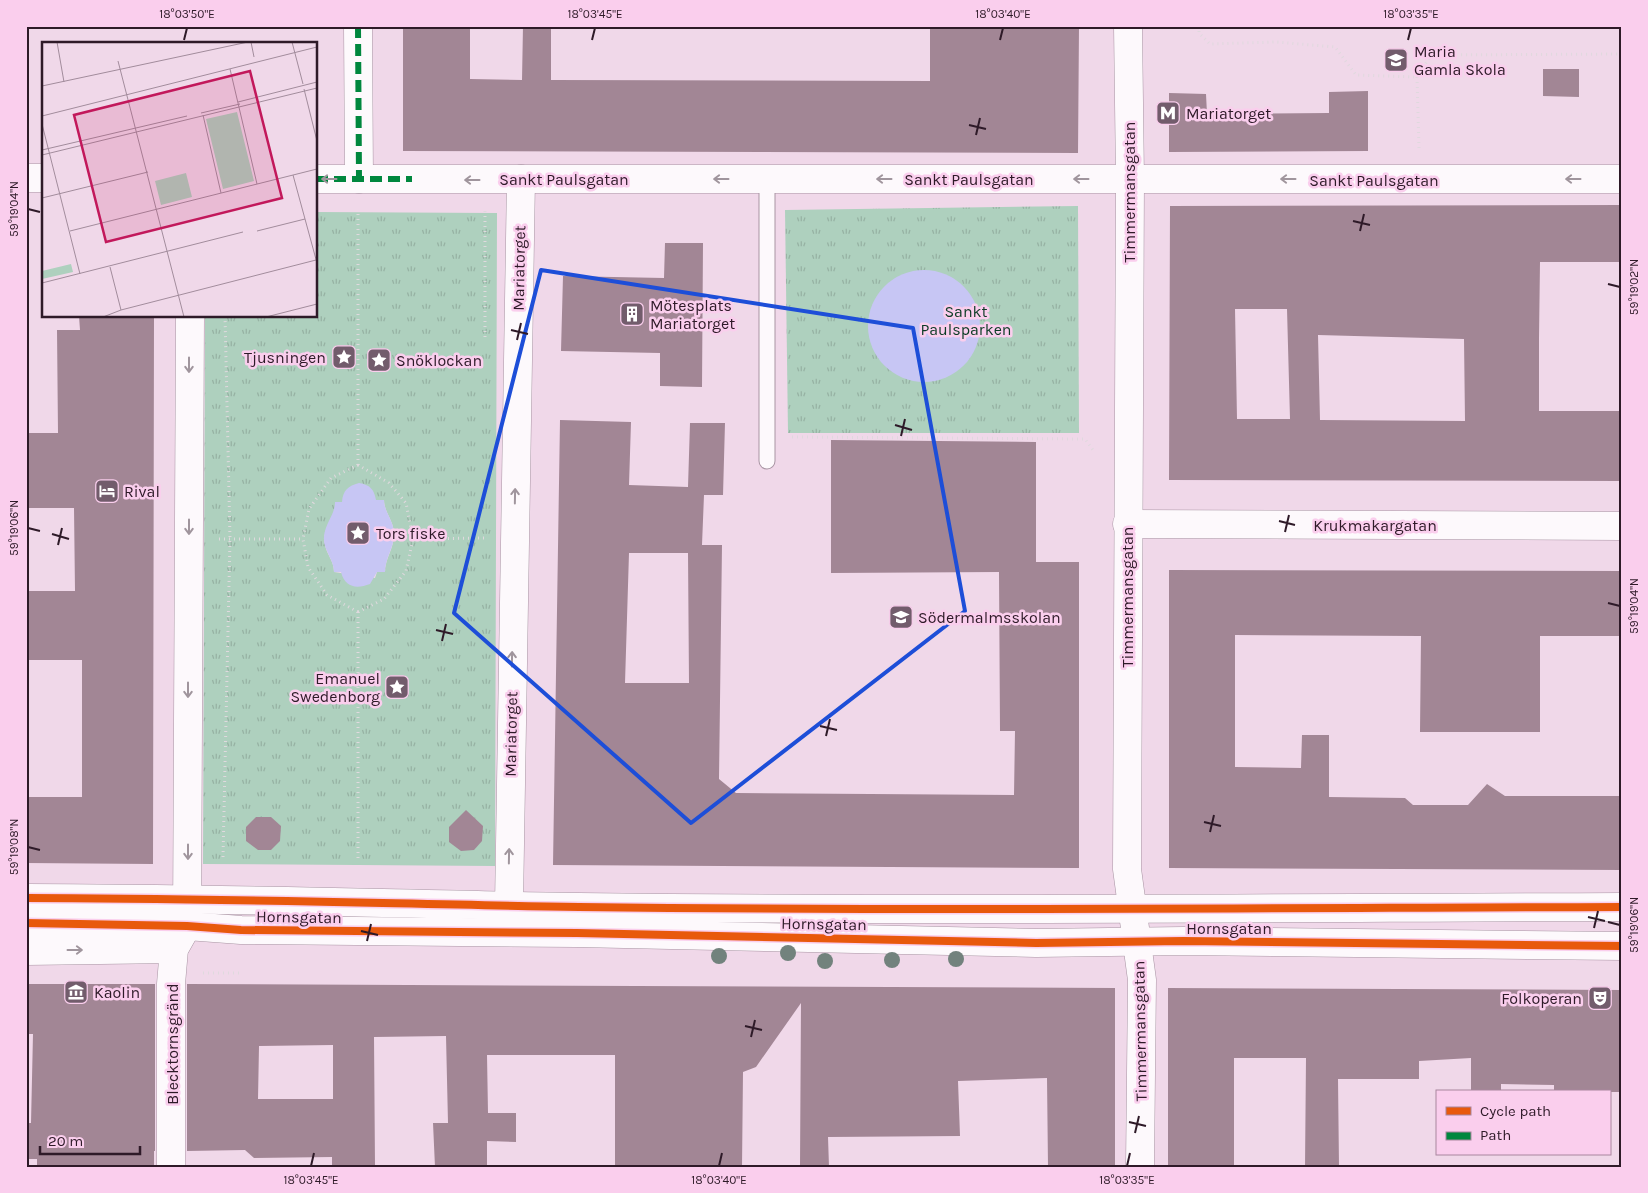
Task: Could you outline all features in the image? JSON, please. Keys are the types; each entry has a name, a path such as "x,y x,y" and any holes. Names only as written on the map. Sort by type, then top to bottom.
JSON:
{"street":[{"path":"358,26 359,179"},
{"name":"Timmermansgatan","path":"1128,26 1130,180 1127,524 1127,869 1142,980 1140,1167"},
{"path":"26,178 42,178"},
{"name":"Sankt Paulsgatan","path":"318,179 1622,179"},
{"name":"Mariatorget","path":"509,905 521,179"},
{"path":"187,926 190,318"},
{"name":"Krukmakargatan","path":"1127,524 1622,526"},
{"name":"Hornsgatan","path":"26,898 188,898 586,907 1622,908"},
{"name":"Hornsgatan","path":"26,923 187,926 241,930 576,933 1036,943 1137,942 1622,946"},
{"name":"Blecktornsgränd","path":"171,1167 172,984 174,950 187,926"},
{"path":"26,951 174,950"}],"lane":[{"path":"767,179 767,461"}],"path":[{"path":"1199,26 1199,33 1210,44 1276,42 1336,46 1356,75 1417,77"},
{"path":"1420,180 1417,77 1431,55 1622,54"},
{"path":"358,465 359,179"},
{"path":"223,857 230,539 225,318"},
{"path":"767,437 1086,439 1093,450"},
{"path":"358,465 389,483 406,503 413,539 406,571 384,599 358,612"},
{"path":"358,465 331,478 308,508 303,539 308,568 327,595 358,612"},
{"path":"413,539 514,536"},
{"path":"189,539 303,539"},
{"path":"358,612 358,858"}],"highlighted area":[{"path":"541,270 913,328 965,611 691,823 454,613"}],"green space":[{"name":"Sankt Paulsparken","path":"1078,206 1079,433 788,433 785,210"},
{"path":"318,212 497,213 495,866 203,864 205,318 318,318","holes":["384,500 394,534 385,572 377,572 375,578 334,572 324,540 329,522 342,502"]}],"water":[{"path":"924,270 945,274 963,287 976,305 980,326 976,347 963,365 945,378 924,382 903,378 885,365 872,347 868,326 872,305 885,287 903,274"},
{"path":"359,483 371,488 376,500 384,500 394,534 385,572 377,572 370,584 356,587 345,581 341,572 334,572 334,567 325,546 324,537 335,502 342,502 347,489"}],"building":[{"path":"403,26 470,26 470,79 522,80 523,26 551,26 551,80 930,81 930,26 1079,26 1078,153 403,151"},
{"path":"1543,69 1579,69 1579,97 1543,96"},
{"path":"1368,91 1368,151 1169,152 1169,93 1206,94 1207,114 1329,113 1329,92"},
{"path":"1622,205 1622,262 1540,262 1539,411 1622,411 1622,481 1169,480 1170,206","holes":["1235,309 1287,309 1290,419 1237,419","1318,335 1464,339 1465,421 1320,420"]},
{"name":"Mötesplats Mariatorget","path":"665,243 703,243 702,387 660,386 660,353 561,351 563,276 664,278"},
{"path":"79,318 154,318 153,864 26,863 26,797 82,797 82,660 26,660 26,591 75,591 74,508 26,508 26,433 58,433 57,330 80,330"},
{"path":"560,420 631,422 629,485 688,487 690,423 725,423 723,495 704,495 702,545 722,545 719,779 736,793 1014,795 1015,731 1000,731 999,572 831,573 831,440 1036,442 1036,562 1079,562 1079,868 553,865","holes":["629,553 688,553 689,683 625,683"]},
{"path":"1169,570 1622,571 1622,636 1540,636 1540,732 1420,732 1421,636 1235,635 1235,767 1301,768 1302,735 1329,735 1329,797 1405,798 1413,805 1468,805 1487,784 1505,796 1622,796 1622,870 1169,868"},
{"path":"466,810 483,826 482,841 474,850 461,851 449,842 449,827"},
{"path":"256,817 271,817 281,826 280,841 271,850 258,850 246,841 246,827"},
{"path":"26,984 155,984 154,1167 37,1167 37,1159 26,1159 26,1123 31,1123 33,1034 26,1034"},
{"path":"187,984 1115,988 1115,1167 1048,1167 1047,1078 958,1081 960,1136 828,1137 829,1167 800,1167 801,1003 756,1067 743,1072 742,1167 615,1167 615,1055 487,1055 488,1113 516,1113 516,1142 487,1141 487,1167 435,1167 433,1123 448,1123 446,1036 374,1037 375,1167 332,1167 332,1157 254,1158 245,1150 187,1151","holes":["333,1045 333,1099 258,1099 259,1046"]},
{"path":"1168,988 1622,990 1622,1092 1610,1092 1610,1090 1554,1090 1554,1085 1501,1084 1501,1090 1471,1090 1471,1058 1419,1061 1419,1079 1338,1079 1339,1167 1305,1167 1306,1058 1234,1058 1234,1167 1168,1167"}],"marked path":[{"path":"358,26 359,179"},
{"path":"318,179 412,179"}],"cycle path":[{"path":"26,898 579,907 840,909 1622,907"},
{"path":"26,923 187,926 241,930 577,933 1036,943 1183,941 1622,946"}],"place":[{"name":"Maria Gamla Skola","path":"1396,60"},
{"name":"Mariatorget","path":"1168,113"},
{"name":"Mötesplats Mariatorget","path":"632,314"},
{"name":"Tjusningen","path":"344,357"},
{"name":"Snöklockan","path":"379,360"},
{"name":"Rival","path":"107,491"},
{"name":"Tors fiske","path":"358,533"},
{"name":"Södermalmsskolan","path":"901,617"},
{"name":"Emanuel Swedenborg","path":"397,687"},
{"name":"Kaolin","path":"76,992"},
{"name":"Folkoperan","path":"1600,998"}]}
